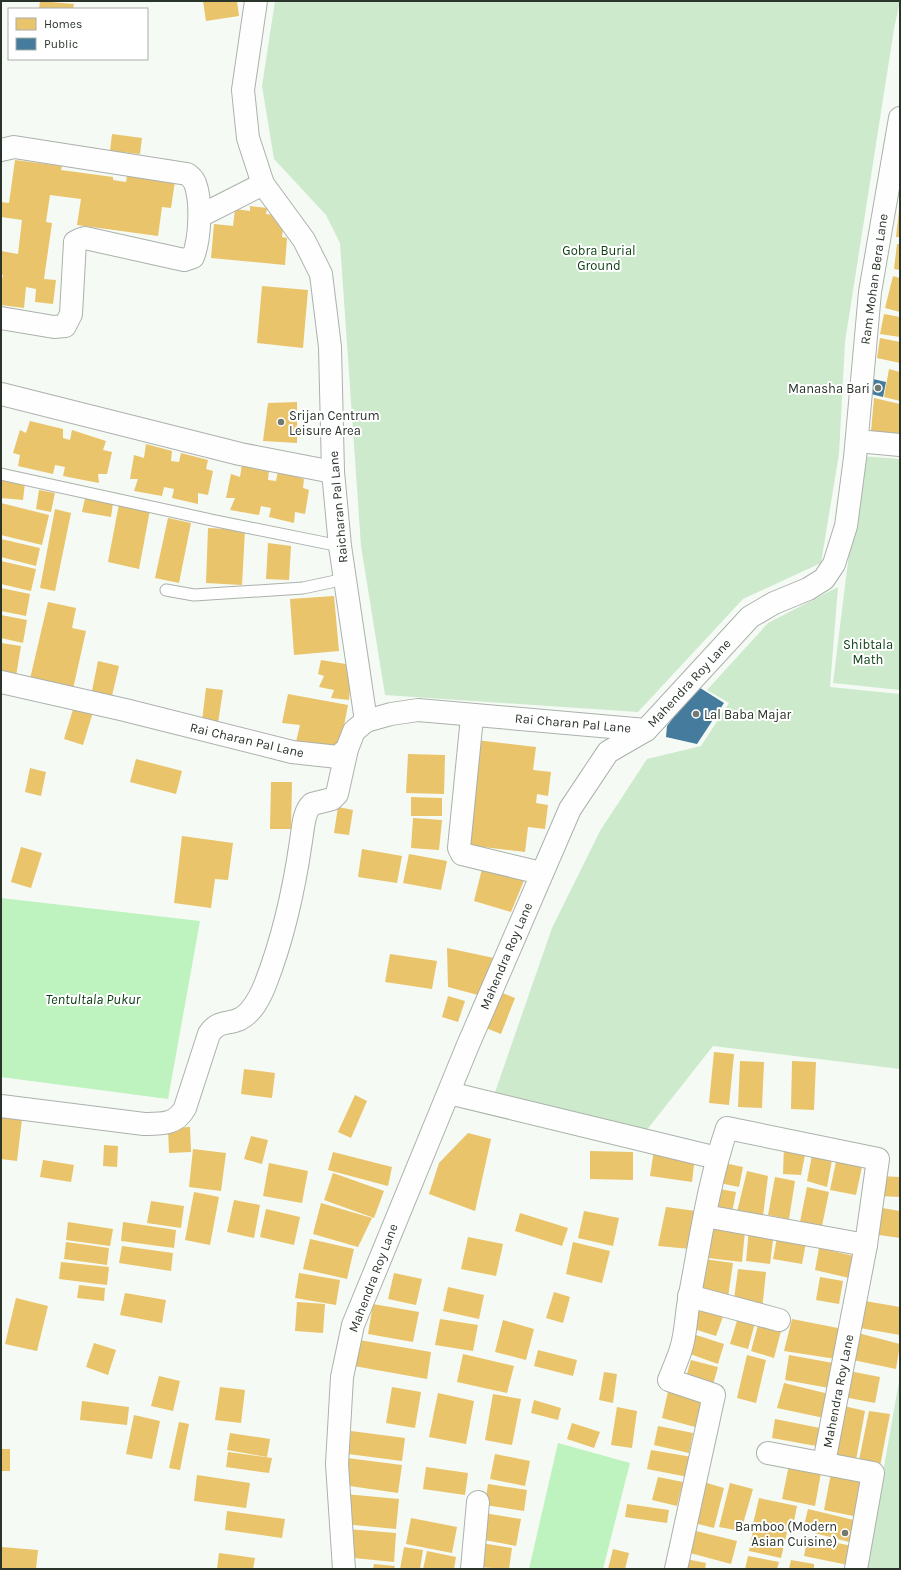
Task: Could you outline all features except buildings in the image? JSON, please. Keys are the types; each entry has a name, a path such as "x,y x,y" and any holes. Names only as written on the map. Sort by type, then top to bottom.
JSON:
{"street":[{"name":"Raicharan Pal Lane","path":"256,1 243,90 248,138 263,184 304,240 321,274 330,346 333,472 340,546 366,721"},
{"name":"Ram Mohan Bera Lane","path":"857,441 870,292 900,118"},
{"path":"1,150 14,147 187,174 195,183 200,216 193,257 184,260 84,238 75,242 71,314 65,326 54,327 1,318"},
{"path":"200,216 263,184"},
{"path":"1,394 240,454 333,472"},
{"path":"857,441 900,445"},
{"name":"Mahendra Roy Lane","path":"344,1569 337,1464 342,1377 353,1325 541,873 570,809 608,752 646,730 750,617 774,603 808,589 824,579 834,564 846,526 857,441"},
{"name":"Rai Charan Pal Lane","path":"1,682 125,710 292,752 338,756 347,749"},
{"name":"Rai Charan Pal Lane","path":"366,721 391,714 418,710 646,730"},
{"path":"474,715 471,727 459,848 462,854 541,873"},
{"path":"1,1106 144,1124 161,1124 170,1122 182,1114 186,1108 209,1034 212,1029 218,1024 239,1019 247,1014 254,1006 265,986 289,908 307,811 312,804 332,799 337,794 347,749 354,731 366,721"},
{"path":"449,1092 717,1158"},
{"name":"Mahendra Roy Lane","path":"676,1569 714,1395 669,1380 682,1348 689,1296 705,1216 717,1158 727,1128 878,1159 866,1245 824,1463 873,1473 856,1569"},
{"path":"705,1216 866,1245"},
{"path":"689,1296 779,1320"},
{"path":"768,1453 824,1463"},
{"path":"472,1569 478,1502"}],"lane":[{"path":"1,474 216,521 340,546"},
{"path":"166,590 194,595 303,588 345,579"}],"green space":[{"name":"Gobra Burial Ground","path":"275,1 900,1 894,29 845,342 839,454 821,563 743,599 638,712 385,695 361,546 340,243 326,215 274,159 262,86"},
{"name":"Shibtala Math","path":"861,456 900,459 900,690 833,683"},
{"path":"838,587 830,687 900,694 900,1069 713,1046 646,1131 493,1098 552,928 600,831 647,759 701,746 729,703 707,690 768,623"},
{"path":"900,1376 900,1569 866,1569"}],"water":[{"name":"Tentultala Pukur","path":"1,898 200,921 168,1099 1,1077"},
{"path":"558,1443 630,1463 603,1569 529,1569"}],"place":[{"name":"Manasha Bari","path":"878,388"},
{"name":"Srijan Centrum Leisure Area","path":"281,422"},
{"name":"Lal Baba Majar","path":"696,714"},
{"name":"Bamboo (Modern Asian Cuisine)","path":"845,1533"}]}
